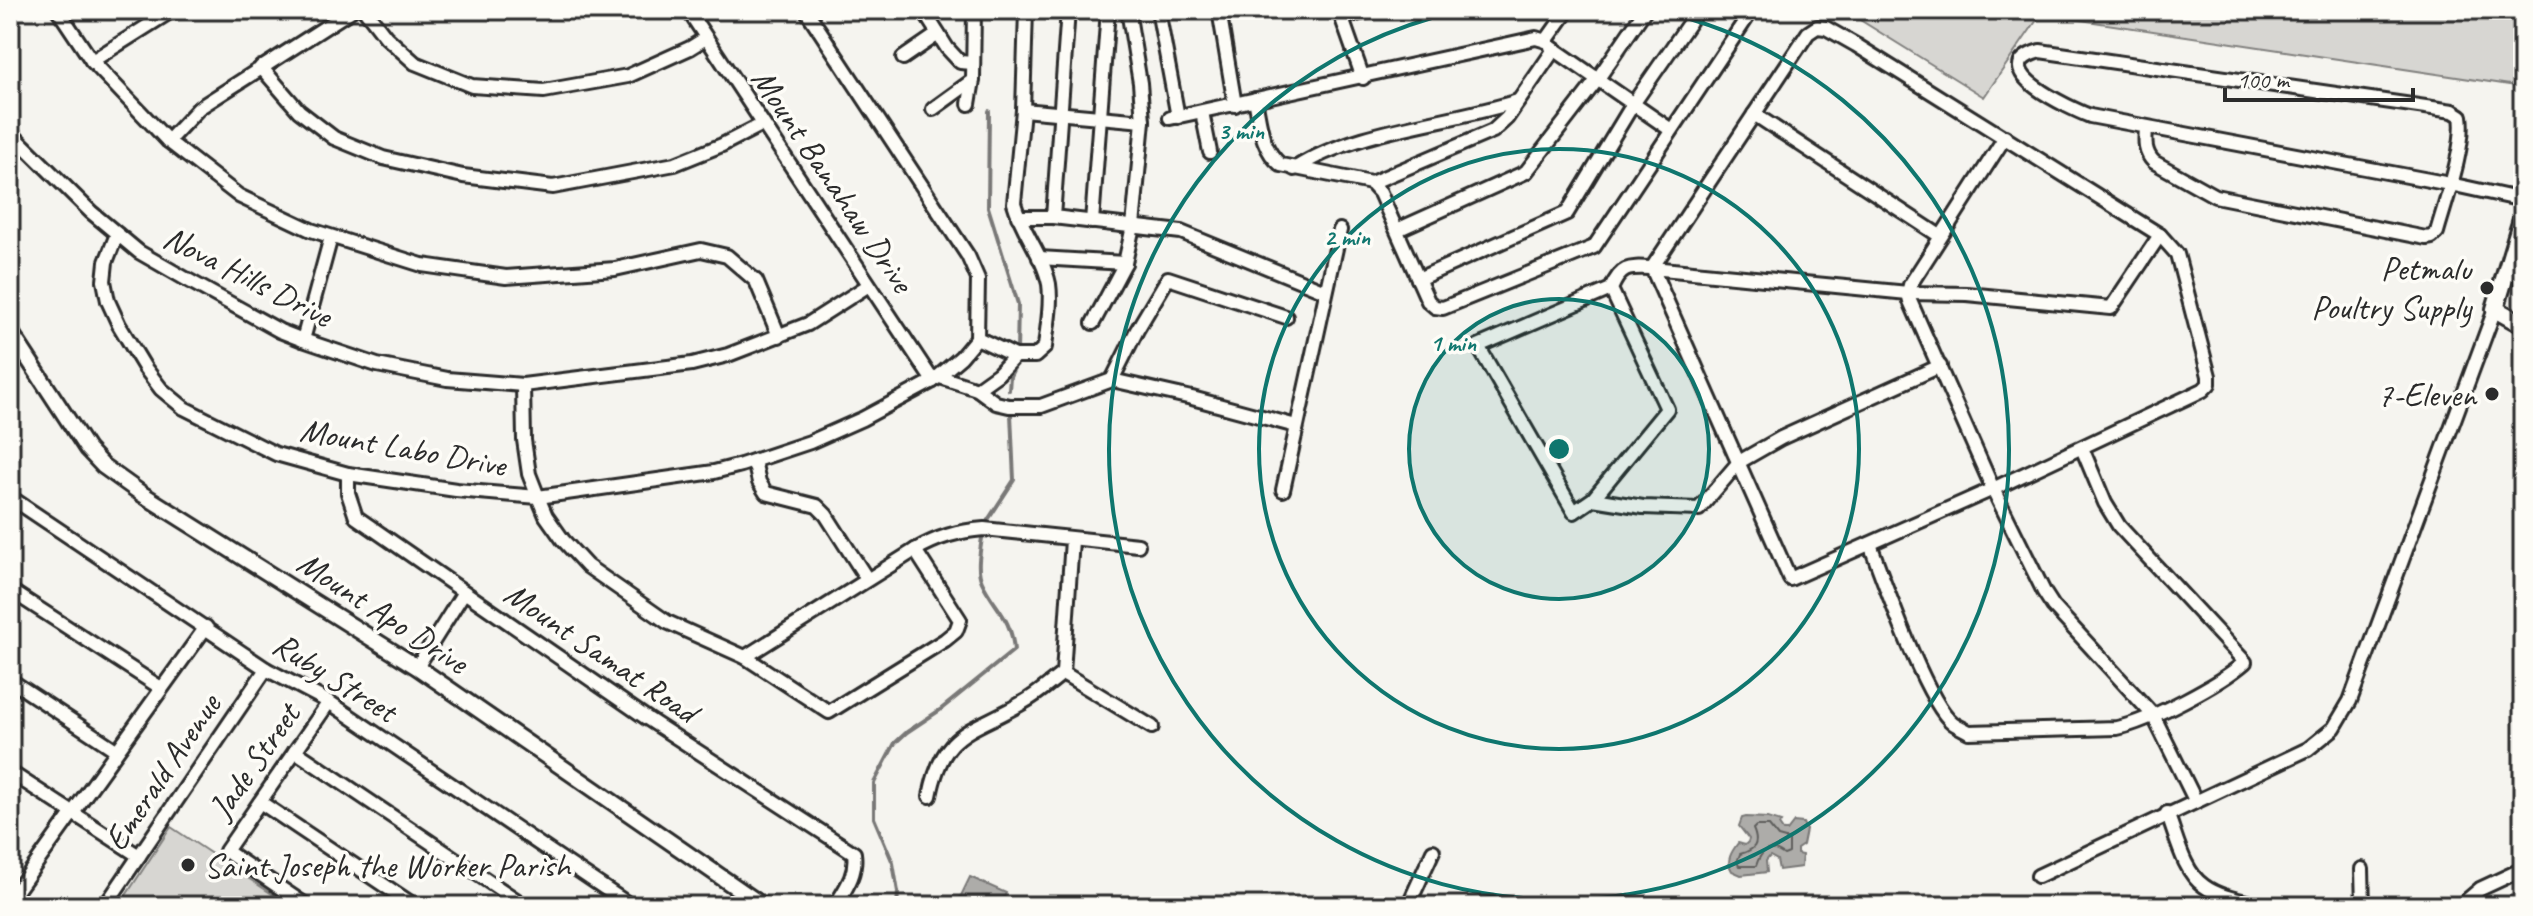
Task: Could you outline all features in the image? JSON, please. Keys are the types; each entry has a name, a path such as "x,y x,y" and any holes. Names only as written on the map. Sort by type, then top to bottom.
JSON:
{"main road":[{"path":"2523,216 2495,309 2523,325"}],"street":[{"path":"58,10 92,61 168,141 239,196 311,230 422,265 506,277 615,269 701,250 727,256 756,281 779,336"},
{"path":"92,61 173,10"},
{"path":"168,141 199,108 352,10"},
{"path":"365,10 386,37 415,63 472,86 544,91 628,76 706,38"},
{"name":"Mount Banahaw Drive","path":"688,10 761,125 937,379"},
{"path":"806,10 968,256 978,279 977,338 1015,356 1035,356 1045,347 1050,307 1049,285 1014,203 1023,110 1026,10"},
{"path":"923,10 960,62 973,63"},
{"path":"969,104 973,80 974,10"},
{"path":"1053,217 1068,10"},
{"path":"1092,222 1108,10"},
{"path":"1093,323 1125,263 1133,226 1143,121 1128,10"},
{"path":"1158,10 1174,117 1536,38 1671,130"},
{"path":"1219,10 1235,105"},
{"path":"1363,78 1340,13 1375,10"},
{"path":"1255,99 1265,145 1270,157 1281,165 1371,183 1493,131 1507,118 1518,101 1568,10"},
{"path":"1397,230 1526,172 1597,80 1645,10"},
{"path":"1418,279 1567,213 1633,104 1698,10"},
{"path":"1371,183 1380,193 1428,301 1435,307 1443,308 1594,247 1752,10"},
{"path":"1817,27 1826,28 2160,235 2177,254 2209,384 2203,390 2082,448 1790,579 1652,268 1808,33 1817,27"},
{"path":"903,58 938,34"},
{"path":"2146,128 2145,146 2154,162 2215,196 2426,238 2437,232 2450,184 2463,126 2461,116 2453,111 2040,51 2031,53 2023,60 2020,70 2033,87 2090,116 2450,184 2523,200"},
{"path":"261,67 299,111 334,138 383,158 463,176 553,187 675,164 761,125"},
{"path":"933,109 973,80"},
{"path":"1294,169 1324,152 1359,140 1518,101"},
{"path":"1023,110 1143,121"},
{"path":"1202,112 1210,152"},
{"path":"1754,114 1940,236"},
{"name":"Nova Hills Drive","path":"10,132 117,234 139,252 186,279 280,331 303,340 377,365 447,379 523,385 692,364 728,355 808,324 869,285"},
{"path":"1908,293 1940,236 2005,137"},
{"path":"1018,217 1053,217 1181,232 1325,291"},
{"path":"1283,490 1340,230"},
{"name":"Mount Labo Drive","path":"117,234 106,262 104,281 108,301 126,336 161,389 184,408 276,454 348,474 456,490 538,497 714,472 754,461 810,442 862,419 937,379 977,338"},
{"path":"1611,289 1667,409 1593,499 1574,512 1478,346 1611,289 1624,269 1652,268 1908,293 1967,294 2111,308 2160,235"},
{"path":"303,340 331,237"},
{"path":"1039,258 1125,263"},
{"path":"1112,380 1168,278 1286,317"},
{"path":"1908,293 2030,567 2053,606 2153,715 2195,800"},
{"path":"2038,876 2308,749 2328,734 2343,716 2495,309"},
{"name":"Mount Apo Drive","path":"10,331 69,424 103,466 142,494 417,667 763,906"},
{"path":"977,389 998,374 1015,356"},
{"path":"1593,499 1643,507 1699,509 1739,462 1781,438 1940,366"},
{"path":"937,379 977,389 996,403 1009,406 1041,406 1112,380 1296,426"},
{"path":"523,385 524,440 529,474 546,516 587,566 667,622 745,657 829,712 956,631 960,620 915,550"},
{"path":"1870,544 1921,668 1939,706 1952,722 1969,732 2117,728 2153,715 2217,682 2245,662 2119,526 2105,503 2082,448"},
{"path":"754,461 759,482 766,493 817,506 826,515 867,579"},
{"name":"Mount Samat Road","path":"348,474 348,493 356,517 648,719 854,853 856,866 850,883 835,906"},
{"name":"Ruby Street","path":"10,497 266,669 329,702 631,906"},
{"path":"745,657 915,550 936,538 960,531 984,529 1138,545"},
{"path":"930,796 941,757 962,734 1024,702 1063,673 1072,540"},
{"path":"10,590 161,688"},
{"path":"417,667 464,592"},
{"path":"10,900 206,627"},
{"name":"Emerald Avenue","path":"105,906 266,669"},
{"path":"1063,673 1152,727"},
{"path":"10,680 116,750"},
{"name":"Jade Street","path":"307,906 226,851 329,702"},
{"path":"295,751 525,906"},
{"path":"12,777 75,813 139,856"},
{"path":"260,802 415,906"},
{"path":"2167,813 2189,868 2199,883 2214,892 2264,906"},
{"path":"1408,906 1433,851"},
{"path":"2362,869 2363,906"},
{"path":"2460,906 2480,889 2523,869"}],"shaded area":[{"path":"1844,10 2523,10 2523,87 2041,14 1984,97"},
{"path":"171,827 290,906 119,906"}],"water":[{"path":"1742,818 1781,822 1779,825 1783,831 1787,831 1794,822 1803,823 1806,830 1803,845 1797,849 1797,854 1802,855 1801,867 1779,870 1777,860 1770,856 1766,861 1767,872 1741,875 1732,871 1729,860 1732,853 1738,843 1745,845 1749,839 1739,826"},
{"path":"970,877 1006,893 1000,906 956,906"}],"waterway":[{"path":"989,111 988,207 1018,304 1017,352"},
{"path":"1009,390 1010,376 1017,362"},
{"path":"986,523 1014,480 1011,414"},
{"path":"897,906 893,863 874,818 874,783 895,743 1014,650 1006,620 980,577 982,538"}],"place":[{"name":"Petmalu Poultry Supply","path":"2487,288"},
{"name":"7-Eleven","path":"2492,394"},
{"name":"Saint Joseph the Worker Parish","path":"188,865"}]}
